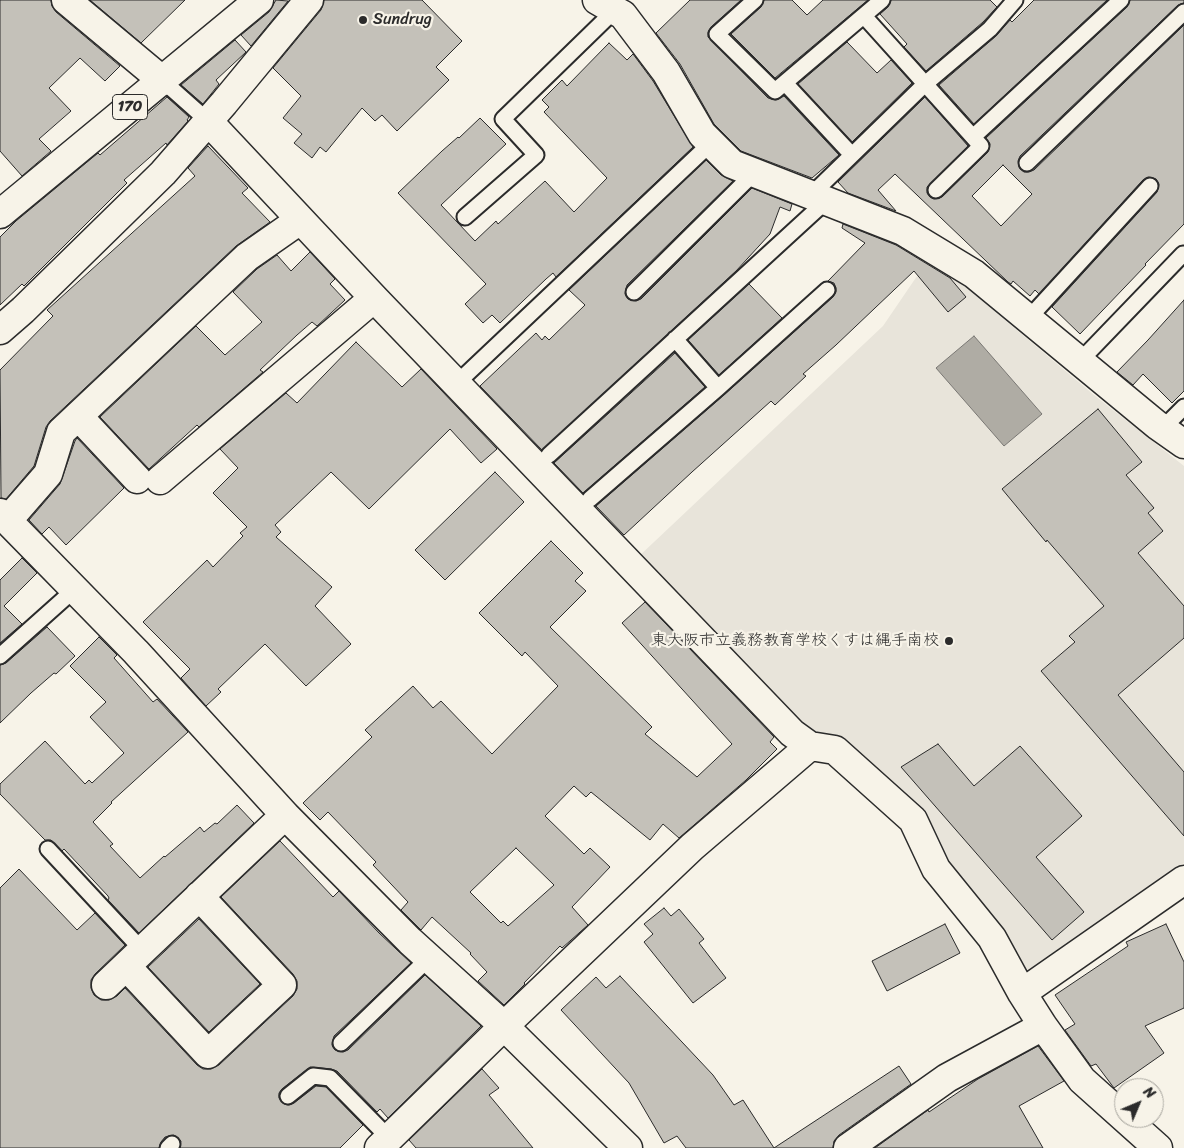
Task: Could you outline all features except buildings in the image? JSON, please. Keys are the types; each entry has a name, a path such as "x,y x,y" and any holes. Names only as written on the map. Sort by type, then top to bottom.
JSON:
{"main road":[{"path":"66,0 162,81"},
{"name":"170","path":"0,214 259,0"},
{"path":"0,330 23,310 163,173 309,0"},
{"path":"606,5 623,15 666,72 702,134 732,164 903,231 974,274 1173,436"},
{"path":"208,121 456,384 792,733 810,746 835,750 913,820 936,869 992,938 1022,993 1082,1080 1158,1148"},
{"path":"300,220 246,257 61,432 48,474 4,516 136,652 285,815 410,940 504,1026 628,1148"},
{"path":"78,416 149,479 374,298"},
{"path":"384,1143 692,847 810,746"},
{"path":"106,985 285,815"},
{"path":"1022,993 1184,880"},
{"path":"134,958 208,1054 282,984 199,896"},
{"path":"848,1148 947,1078 1043,1026"}],"lane":[{"path":"755,0 717,34 775,92 882,0"},
{"path":"549,455 675,339 818,199 852,156 925,84 990,29 1015,0"},
{"path":"973,137 1121,0"},
{"path":"465,217 536,155 503,119 606,5"},
{"path":"1027,163 1184,12"},
{"path":"864,16 981,146 936,190"},
{"path":"162,81 208,121"},
{"path":"785,83 852,156"},
{"path":"456,384 711,143"},
{"path":"634,292 754,173"},
{"path":"1028,319 1150,186"},
{"path":"1080,361 1183,254"},
{"path":"590,499 827,290"},
{"path":"675,339 718,388"},
{"path":"1173,436 1184,408"},
{"path":"0,656 75,589"},
{"path":"48,849 134,958"},
{"path":"341,1043 429,958"},
{"path":"288,1096 313,1076 330,1078 384,1143"}],"shaded area":[{"name":"東大阪市立義務教育学校くすは縄手南校","path":"930,257 1094,395 1184,466 1184,863 1027,973 1018,953 840,741 794,723 636,559 883,326"},
{"path":"974,336 1042,414 1004,446 936,368"}],"place":[{"name":"Sundrug","path":"363,20"},
{"name":"東大阪市立義務教育学校くすは縄手南校","path":"949,641"}]}
